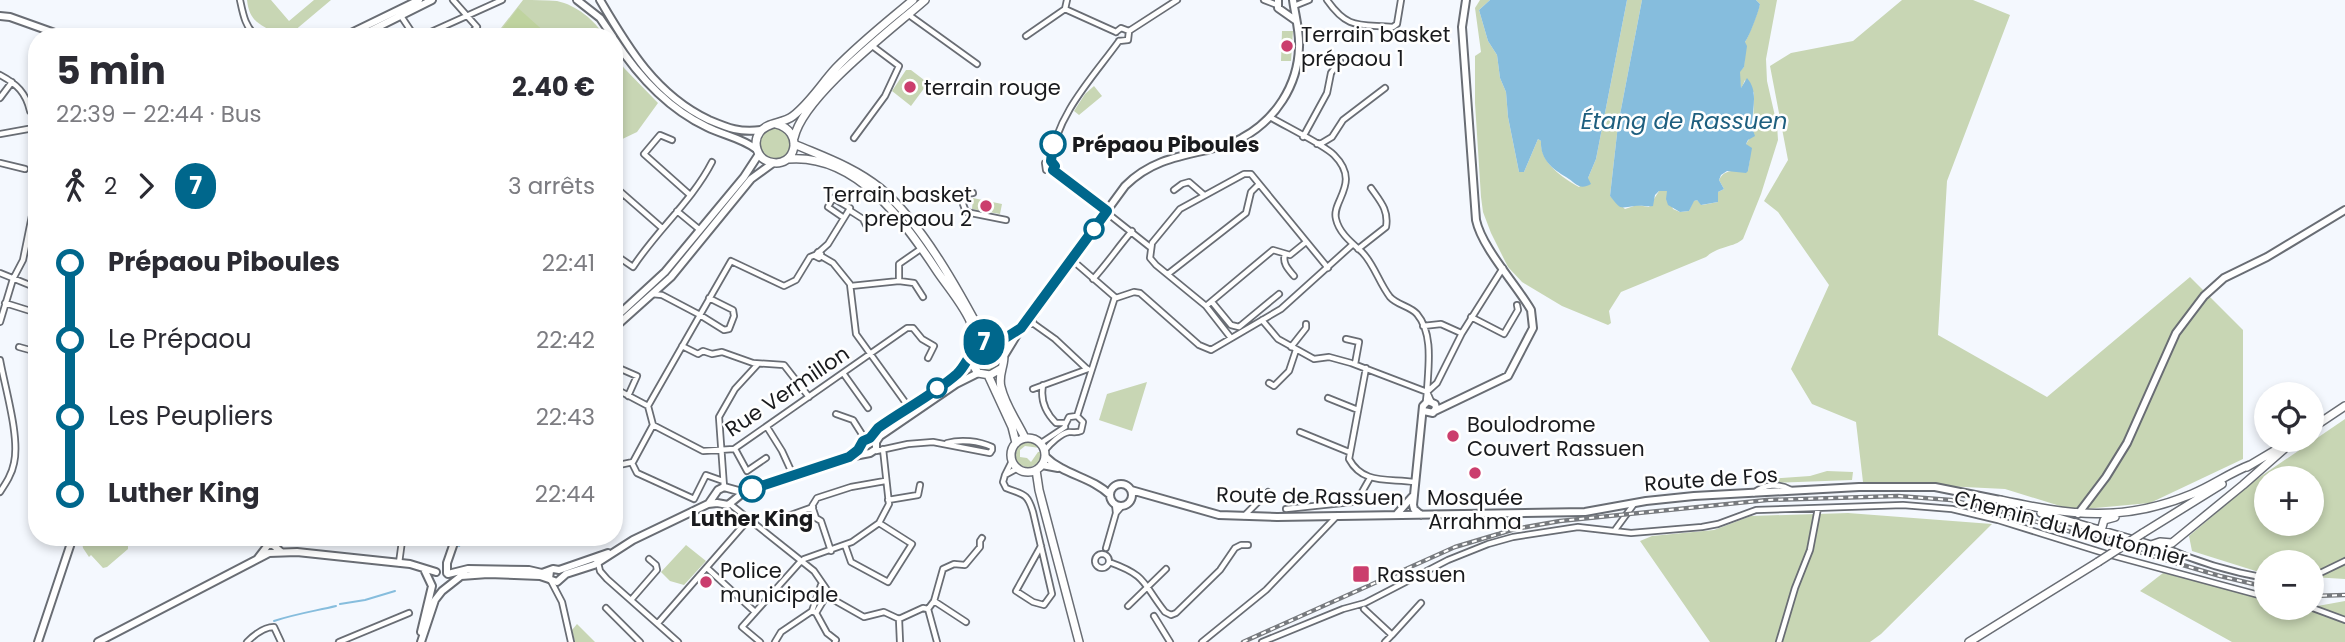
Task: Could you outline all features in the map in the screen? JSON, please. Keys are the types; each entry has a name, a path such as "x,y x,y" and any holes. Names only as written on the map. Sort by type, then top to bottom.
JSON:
{"main road":[{"path":"361,28 419,0"},
{"path":"376,28 432,0"},
{"path":"577,0 600,18 606,28"},
{"path":"600,0 618,28"},
{"path":"623,37 639,62 669,95 699,115 726,128 747,132 761,130 795,115 859,45 913,0"},
{"path":"788,159 793,152 798,124 817,101 871,46 925,0"},
{"path":"1422,514 1414,509 1413,496 1423,420 1430,407 1451,403 1508,376 1533,328 1531,310 1478,228 1476,220 1462,27 1466,0"},
{"path":"1277,3 1280,10 1296,22"},
{"path":"1285,12 1291,10 1294,3"},
{"path":"1097,484 1119,505 1130,501 1131,490 1123,484 1097,484 1060,468 1042,457 1025,438 1001,388 999,377 1004,356 1071,259 1125,186 1137,174 1162,161 1240,140 1270,117 1287,94 1297,64 1299,35 1294,3"},
{"path":"0,18 10,17 33,28"},
{"path":"623,51 645,81 685,116 749,143 765,160 773,163 788,159 816,159 857,181 879,197 897,214 922,248 970,322 975,348 971,358 958,373 878,428 872,445"},
{"path":"776,124 787,129 794,141 848,167 891,198 923,239 968,306 986,342"},
{"path":"623,311 656,281 744,177 757,151 756,139 761,130"},
{"path":"623,320 671,277 751,179 773,163"},
{"path":"2078,514 2127,443 2176,333 2204,296 2224,278 2267,257 2345,210"},
{"path":"996,344 1020,330"},
{"path":"975,348 986,342 996,344 1002,349 1004,356"},
{"path":"971,358 972,366 978,373"},
{"path":"98,642 255,561 272,549 399,563 443,573 468,569 555,577 708,504 719,503 725,506 744,492 849,457 872,445 880,436 956,384 978,373 988,375 997,373 1002,368"},
{"path":"988,375 1012,427 1016,443"},
{"path":"2324,420 2345,406"},
{"path":"1025,438 1016,443 1012,451 1012,461 1027,472 1038,490 1079,642"},
{"path":"1969,642 2271,452"},
{"path":"2000,500 2101,531 2163,546 2172,542 2243,485 2279,452"},
{"path":"1027,472 1042,457"},
{"path":"1038,490 1042,457"},
{"path":"2101,531 2108,518 2138,514 2193,494 2249,465"},
{"path":"708,504 723,484 744,492"},
{"path":"1110,495 1114,486"},
{"name":"Route de Fos","path":"1422,514 1585,512 1695,496 1861,487 1936,487 2000,500"},
{"path":"732,489 733,501"},
{"name":"Route de Rassuen","path":"1131,490 1209,513 1243,517 1335,518 1422,514"},
{"path":"716,495 719,503"},
{"path":"1395,516 1413,496"},
{"name":"Route de Rassuen","path":"1130,501 1156,498"},
{"path":"2000,500 2090,515 2149,509"},
{"path":"2088,500 2092,522 2101,531"},
{"path":"2078,514 2081,525"},
{"path":"2081,525 2090,515"},
{"path":"2151,545 2172,542"},
{"path":"38,642 70,546"},
{"path":"419,642 431,583 443,573 452,546"},
{"path":"419,642 435,600 456,579 469,575 555,577 588,568 610,553"},
{"path":"423,567 431,583 437,590 442,591"},
{"path":"443,573 450,584"}],"street":[{"path":"240,0 249,28"},
{"path":"453,0 476,28"},
{"path":"438,28 502,0"},
{"path":"1026,36 1065,9 1067,0"},
{"path":"1129,31 1177,0"},
{"path":"1265,0 1277,3"},
{"path":"1294,3 1308,0"},
{"path":"1327,0 1338,16 1350,24 1393,27 1397,24 1401,0"},
{"path":"1065,9 1116,32"},
{"path":"909,15 977,64"},
{"path":"401,16 407,28"},
{"path":"1116,32 1123,27 1129,31"},
{"path":"1053,170 1055,166 1051,161 1052,148 1061,122 1119,41 1128,40 1129,31"},
{"path":"1116,32 1119,41"},
{"path":"854,138 885,96 899,66 871,46"},
{"path":"1303,137 1327,93 1331,73 1340,61"},
{"path":"0,75 12,82 27,96 28,101"},
{"path":"0,97 12,82"},
{"path":"1315,144 1332,137 1343,120 1385,88"},
{"path":"1270,117 1334,155"},
{"path":"0,134 28,129"},
{"path":"672,140 660,135 644,154 690,195"},
{"path":"1332,137 1334,155 1344,171 1345,187 1335,216 1336,222 1352,245 1363,253 1391,297 1417,314 1423,326 1429,353 1427,392 1430,407"},
{"path":"1051,161 1046,162 1044,167 1049,172 1053,170 1150,247"},
{"path":"623,260 633,267 704,178 712,162"},
{"path":"0,163 25,169"},
{"path":"1231,338 1206,306 1150,258 1150,247 1177,211 1244,174 1251,174 1328,268"},
{"path":"1174,190 1189,182 1205,195"},
{"path":"1168,275 1245,213 1251,192 1259,184"},
{"path":"1358,249 1386,227 1385,209 1371,188"},
{"path":"973,193 966,194 963,204 966,212 1006,220"},
{"path":"624,194 662,228"},
{"path":"844,218 828,207 833,198 850,208 866,225"},
{"path":"632,463 653,425 648,406 731,261 785,286 796,280 810,257 818,254 828,244 849,210"},
{"path":"677,211 701,230"},
{"path":"1093,279 1132,231"},
{"path":"0,322 13,279 23,260 28,235"},
{"path":"1206,306 1273,250 1290,255 1306,242"},
{"path":"1115,297 1140,293 1204,348 1210,350 1295,298 1352,245"},
{"path":"899,281 899,264 922,248"},
{"path":"818,254 833,263 851,286 856,334 908,406"},
{"path":"1284,254 1283,260 1294,276"},
{"path":"1071,259 1115,297"},
{"path":"1427,392 1437,383 1471,317 1503,268"},
{"path":"0,273 28,285"},
{"path":"851,286 899,281 914,283 923,297"},
{"path":"661,286 667,298"},
{"path":"652,294 667,298 724,330 729,329 734,316 733,310 709,298"},
{"path":"1212,302 1231,324 1239,327 1279,294"},
{"path":"1077,416 1115,297"},
{"path":"5,303 28,310"},
{"path":"1471,317 1504,334 1518,310 1517,305"},
{"path":"1036,308 1032,319 1034,324 1090,370"},
{"path":"1262,320 1271,333 1314,359 1329,358 1355,364 1427,392"},
{"path":"1020,330 1023,331 1029,324 1034,324"},
{"path":"1269,383 1274,386 1289,371 1294,349 1306,324"},
{"path":"1423,326 1441,324 1462,333"},
{"name":"Rue Vermillon","path":"653,425 703,451 734,449 907,328 913,328 922,339 934,346 928,358"},
{"path":"1346,339 1359,342 1355,364"},
{"path":"682,346 698,355 702,351 712,354 722,352 742,360 784,365 809,397"},
{"path":"19,347 28,350"},
{"path":"0,360 14,436 15,461 0,492"},
{"path":"723,484 719,417 735,389 759,363"},
{"path":"1366,368 1349,459 1361,475 1415,482"},
{"path":"623,370 637,376 628,396"},
{"path":"1033,389 1090,370"},
{"path":"843,373 869,408"},
{"path":"1044,384 1042,395 1048,413 1056,423 1065,425 1069,432 1076,434 1082,429 1083,422 1077,416"},
{"path":"623,393 648,406"},
{"path":"1328,398 1358,410"},
{"path":"760,642 742,627 801,561 845,545 878,523 889,504 885,481 887,477 872,445 853,420 836,414"},
{"path":"1042,457 1069,417 1077,416"},
{"path":"767,427 793,476"},
{"path":"1042,457 1051,443 1069,432"},
{"path":"1300,432 1349,452"},
{"path":"872,445 947,443 960,440 984,444 992,447 992,452 947,443"},
{"path":"734,449 747,471 766,458"},
{"path":"1012,461 1003,482 1006,488 1023,493 1031,503 1041,546 1052,594 1044,605 1033,602 1016,591 1041,546"},
{"path":"632,463 637,473 694,499 706,475 723,484"},
{"path":"623,464 632,463"},
{"path":"1005,475 1018,468"},
{"path":"1286,509 1352,502 1370,478"},
{"path":"831,551 821,521 816,518 813,508 817,498 851,486 885,481"},
{"path":"888,500 918,495 920,485"},
{"path":"1243,517 1268,492"},
{"path":"733,501 748,520 814,572 834,600 859,616 888,612 899,619"},
{"path":"1615,530 1635,503"},
{"path":"1104,555 1119,505"},
{"name":"Chemin du Moutonnier","path":"1262,642 1343,609 1365,603 1411,577 1488,544 1513,537 1559,528 1578,527 1638,533 1702,527 1756,510 1903,505 1952,509 2254,594"},
{"path":"788,516 813,508"},
{"path":"1779,642 1810,550 1818,508"},
{"path":"1202,642 1266,590 1335,518"},
{"path":"658,624 748,520"},
{"path":"845,545 855,566 888,582 912,544 878,523"},
{"path":"928,609 934,601 943,569 954,564 965,565 980,548 982,538"},
{"path":"2172,542 2179,554"},
{"path":"1169,614 1176,613 1220,570 1235,548 1248,545"},
{"path":"270,546 272,549 274,546"},
{"path":"399,563 401,546"},
{"path":"2163,546 2179,554 2254,576"},
{"path":"1104,555 1095,559 1097,567 1104,568 1109,562"},
{"path":"1104,555 1109,562 1136,573 1169,614"},
{"path":"631,600 657,570 656,565 649,559"},
{"path":"2324,571 2345,561"},
{"path":"598,563 600,571 607,579 678,642"},
{"path":"707,567 755,612"},
{"path":"1128,606 1166,569"},
{"path":"555,577 556,590 562,602 571,642"},
{"path":"822,584 814,612 835,642"},
{"path":"775,642 781,632 814,612 828,593"},
{"path":"934,601 966,622"},
{"path":"1385,642 1422,603"},
{"path":"606,608 640,642"},
{"path":"899,619 923,608 928,609"},
{"path":"928,609 937,642"},
{"path":"1364,609 1392,635"},
{"path":"2324,612 2345,620"},
{"path":"340,642 409,613"},
{"path":"1162,628 1169,614"},
{"path":"1154,616 1170,642"},
{"path":"899,619 900,642"},
{"path":"247,642 270,626 274,627 281,642"}],"green space":[{"path":"247,0 271,0 289,21 314,0 331,0 298,28 266,28 254,19"},
{"path":"523,0 557,1 571,6 598,28 501,28"},
{"path":"1480,0 1490,0 1479,10 1488,41 1497,55 1519,172 1524,172 1538,139 1548,163 1579,187 1588,178 1596,159 1627,0 1642,0 1618,125 1610,196 1625,209 1637,205 1649,207 1659,191 1667,191 1673,209 1680,212 1689,211 1693,201 1697,200 1702,205 1718,202 1718,192 1724,189 1719,180 1721,176 1731,171 1748,171 1750,158 1746,144 1753,133 1754,93 1745,80 1741,89 1739,72 1744,67 1745,42 1760,4 1756,0 1777,0 1766,59 1767,81 1778,140 1743,239 1621,292 1609,311 1611,323 1608,325 1562,306 1522,282 1508,267 1483,212 1475,103 1475,56 1481,52 1475,8"},
{"path":"1902,0 1973,0 2010,15 1947,181 1938,335 2047,397 2190,277 2243,330 2243,459 2150,503 2073,510 2005,489 1863,482 1856,422 1812,404 1791,369 1829,285 1778,212 1764,201 1788,160 1770,66 1791,53 1853,41"},
{"path":"518,8 540,28 503,28"},
{"name":"Terrain basket prépaou 1","path":"1282,31 1293,31 1291,61 1281,61"},
{"path":"623,66 658,103 637,132 623,139"},
{"name":"terrain rouge","path":"906,70 911,70 928,83 911,106 892,91"},
{"path":"1094,86 1102,96 1079,115 1074,111"},
{"path":"775,127 786,132 791,143 786,154 775,159 764,154 759,143 764,132"},
{"name":"Terrain basket prepaou 2","path":"973,198 1002,204 1000,214 972,209"},
{"path":"990,345 999,351 1000,363 991,372 979,370 974,361 977,353 988,350"},
{"path":"1147,382 1132,431 1099,420 1107,394"},
{"path":"2345,419 2345,579 2324,578 2324,550 2254,550 2254,570 2192,551 2189,536 2254,481 2254,536 2324,536 2324,466 2276,466 2297,452 2324,452 2324,433"},
{"path":"1027,441 1040,448 1025,446 1020,450 1020,457 1031,462 1038,452 1041,452 1039,463 1028,468 1018,464 1015,457 1018,446"},
{"path":"1827,471 1853,472 1852,480 1771,483 1769,479 1810,476"},
{"path":"1848,513 1992,524 1870,642 1710,642 1640,541 1652,536 1714,530 1751,516"},
{"path":"686,545 706,561 684,585 670,581 661,572"},
{"path":"128,546 128,549 103,568 91,555 89,557 83,548"},
{"path":"2163,573 2254,595 2254,620 2324,620 2324,605 2345,601 2345,642 2232,642 2140,591"},
{"path":"577,624 595,642 575,642 572,630"}],"water":[{"name":"Étang de Rassuen","path":"1490,0 1627,0 1596,159 1588,178 1591,184 1583,187 1578,185 1552,167 1545,158 1541,141 1538,139 1524,172 1519,172 1497,55 1488,41 1479,10"},
{"name":"Étang de Rassuen","path":"1642,0 1756,0 1760,4 1745,42 1747,46 1744,67 1740,72 1741,88 1747,78 1754,99 1752,121 1755,136 1746,144 1752,148 1748,171 1727,171 1721,175 1719,180 1724,189 1718,192 1718,202 1701,205 1697,200 1689,211 1680,212 1668,205 1667,191 1659,191 1655,195 1653,206 1621,207 1610,196 1618,125"}],"waterway":[{"path":"340,604 395,591"},
{"path":"274,621 336,606"}],"railway":[{"path":"1243,642 1455,547 1515,529 1560,521 1767,500 1898,496 1951,500 2000,511 2254,584"},
{"path":"2324,596 2345,595"}],"bus line":[{"name":"7","path":"752,489 849,457 878,428 958,373 978,345 986,342 996,344 1021,328 1107,211 1053,170 1053,144"}],"place":[{"name":"Terrain basket prépaou 1","path":"1287,46"},
{"name":"terrain rouge","path":"910,87"},
{"name":"Prépaou Piboules","path":"1053,144"},
{"name":"Terrain basket prepaou 2","path":"986,206"},
{"name":"Boulodrome Couvert Rassuen","path":"1453,436"},
{"name":"Mosquée Arrahma","path":"1475,473"},
{"name":"Luther King","path":"752,489"},
{"name":"Rassuen","path":"1361,574"},
{"name":"Police municipale","path":"706,582"}]}
